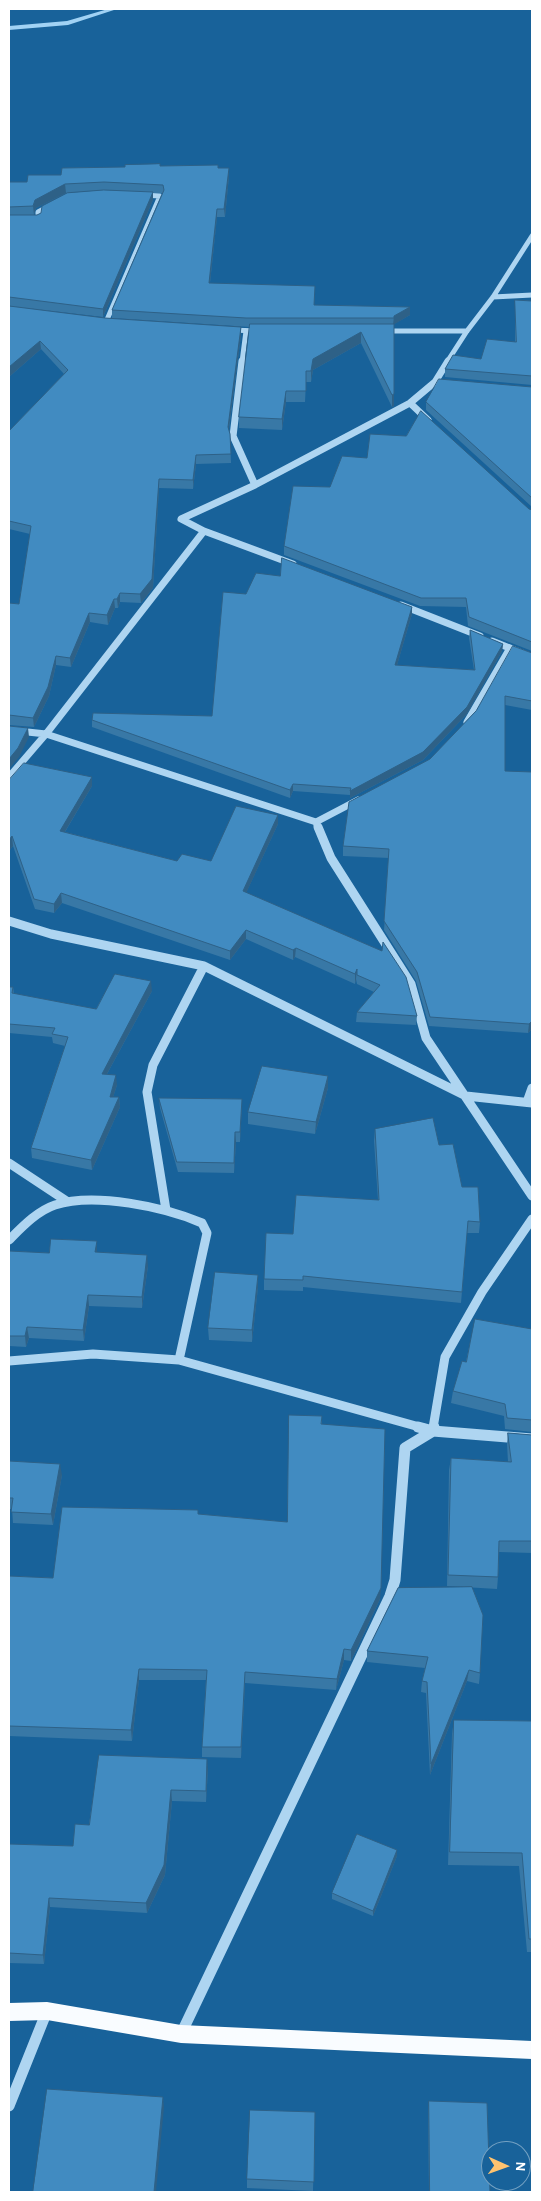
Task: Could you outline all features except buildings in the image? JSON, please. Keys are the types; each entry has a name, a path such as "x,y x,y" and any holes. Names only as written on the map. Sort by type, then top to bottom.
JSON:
{"main road":[{"path":"9,2012 47,2011 181,2034 532,2050"}],"street":[{"path":"106,322 160,196 130,195"},
{"path":"9,219 38,219 38,212 58,201"},
{"path":"305,568 204,531 181,519 255,485 410,403 435,382 467,331 493,297 532,236"},
{"path":"493,297 532,295"},
{"path":"96,320 116,322"},
{"path":"226,330 265,331"},
{"path":"246,331 233,436 255,485"},
{"path":"371,331 467,331"},
{"path":"435,382 445,383"},
{"path":"410,403 431,422"},
{"path":"9,777 46,734 204,531"},
{"path":"396,602 532,656"},
{"path":"458,730 472,717 510,648"},
{"path":"9,730 46,734 316,822 367,795"},
{"path":"316,822 331,858 411,984 426,1038 528,1181 532,1196"},
{"path":"9,921 51,934 204,966 466,1096 530,1102 532,1088"},
{"path":"166,1210 147,1092 153,1065 204,966"},
{"path":"9,1163 68,1202"},
{"path":"9,1240 40,1213 53,1206 68,1202 96,1201 166,1210 202,1223 207,1233 179,1360"},
{"path":"181,2034 384,1612 395,1580 405,1448 433,1431 445,1358 482,1292 532,1219"},
{"path":"9,1361 93,1354 179,1360 433,1431 532,1439"},
{"path":"9,2106 47,2011"}],"waterway":[{"path":"9,28 68,23 114,9"}]}
